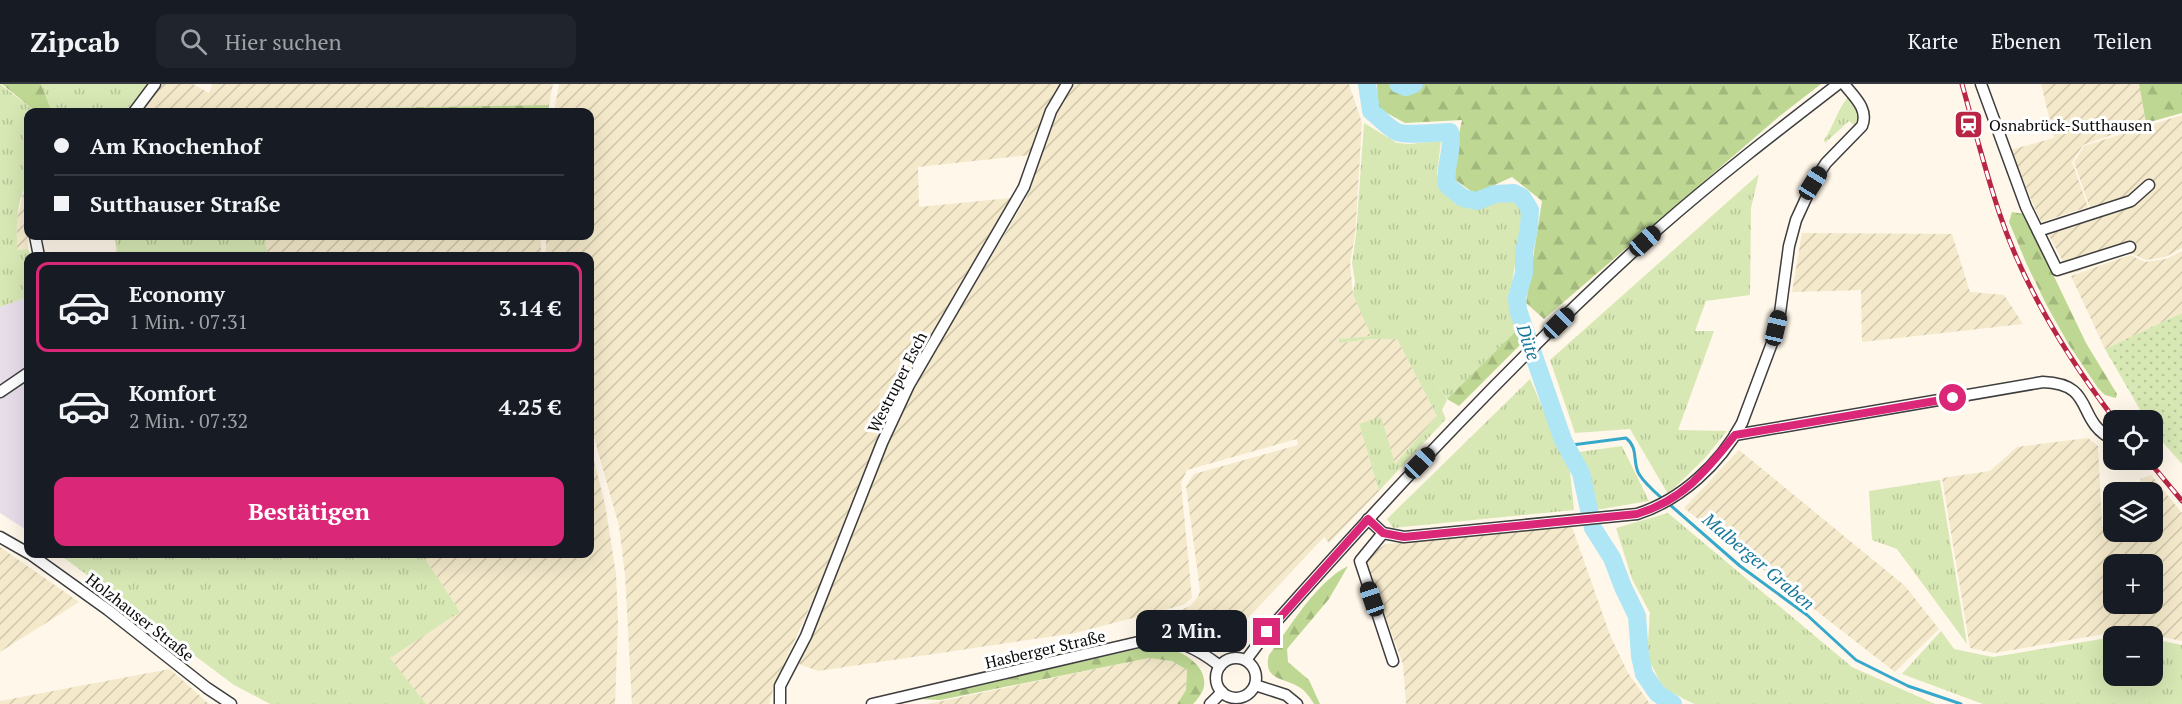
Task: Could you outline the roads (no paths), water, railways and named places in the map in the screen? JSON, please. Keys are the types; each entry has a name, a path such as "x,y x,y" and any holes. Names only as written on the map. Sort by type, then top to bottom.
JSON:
{"street":[{"path":"137,108 155,84"},
{"name":"Westruper Esch","path":"780,704 780,686 806,636 882,443 909,385 1024,187 1051,111 1067,84"},
{"path":"1246,660 1267,632 1368,519 1437,445 1548,333 1660,227 1751,151 1838,84"},
{"path":"1368,519 1383,533 1404,537 1637,514 1672,499 1712,464 1735,435 1772,343 1780,313 1789,246 1796,220 1813,183 1826,163 1862,126 1864,120 1862,106 1844,84"},
{"path":"1981,84 2022,196 2057,270 2130,247"},
{"path":"2038,231 2131,201 2149,185"},
{"path":"0,392 24,377"},
{"path":"1735,435 2043,382 2060,383 2071,388 2080,397 2094,427 2103,434"},
{"path":"1383,533 1360,561 1393,661"},
{"name":"Holzhauser Straße","path":"0,537 24,550"},
{"name":"Holzhauser Straße","path":"36,558 231,704"},
{"name":"Hasberger Straße","path":"872,704 1147,640 1178,641 1220,666"},
{"path":"1234,657 1246,660 1256,673 1252,691 1240,698 1234,698 1222,692 1218,688 1216,676 1220,666 1234,657"},
{"path":"1255,685 1286,695 1297,704"},
{"path":"1210,704 1222,692"}],"waterway":[{"name":"Düte","path":"1367,84 1371,111 1394,130 1407,134 1450,132 1447,185 1463,198 1477,201 1495,194 1514,193 1522,197 1530,210 1524,253 1524,273 1517,297 1518,310 1563,440 1581,473 1593,528 1612,558 1637,616 1640,656 1644,674 1657,693 1673,704"},
{"name":"Düte","path":"1398,84 1406,87 1414,84"},
{"name":"Malberger Graben","path":"1563,440 1572,445 1626,438 1633,446 1639,474 1647,485 1664,500"},
{"name":"Malberger Graben","path":"1669,504 1740,566 1807,615 1856,660 1908,686 1961,704"}],"railway":[{"path":"1962,84 1994,196 2021,268 2048,321 2080,372 2108,410"},
{"path":"2156,470 2182,501"}],"place":[{"name":"Osnabrück-Sutthausen","path":"1968,125"}]}
